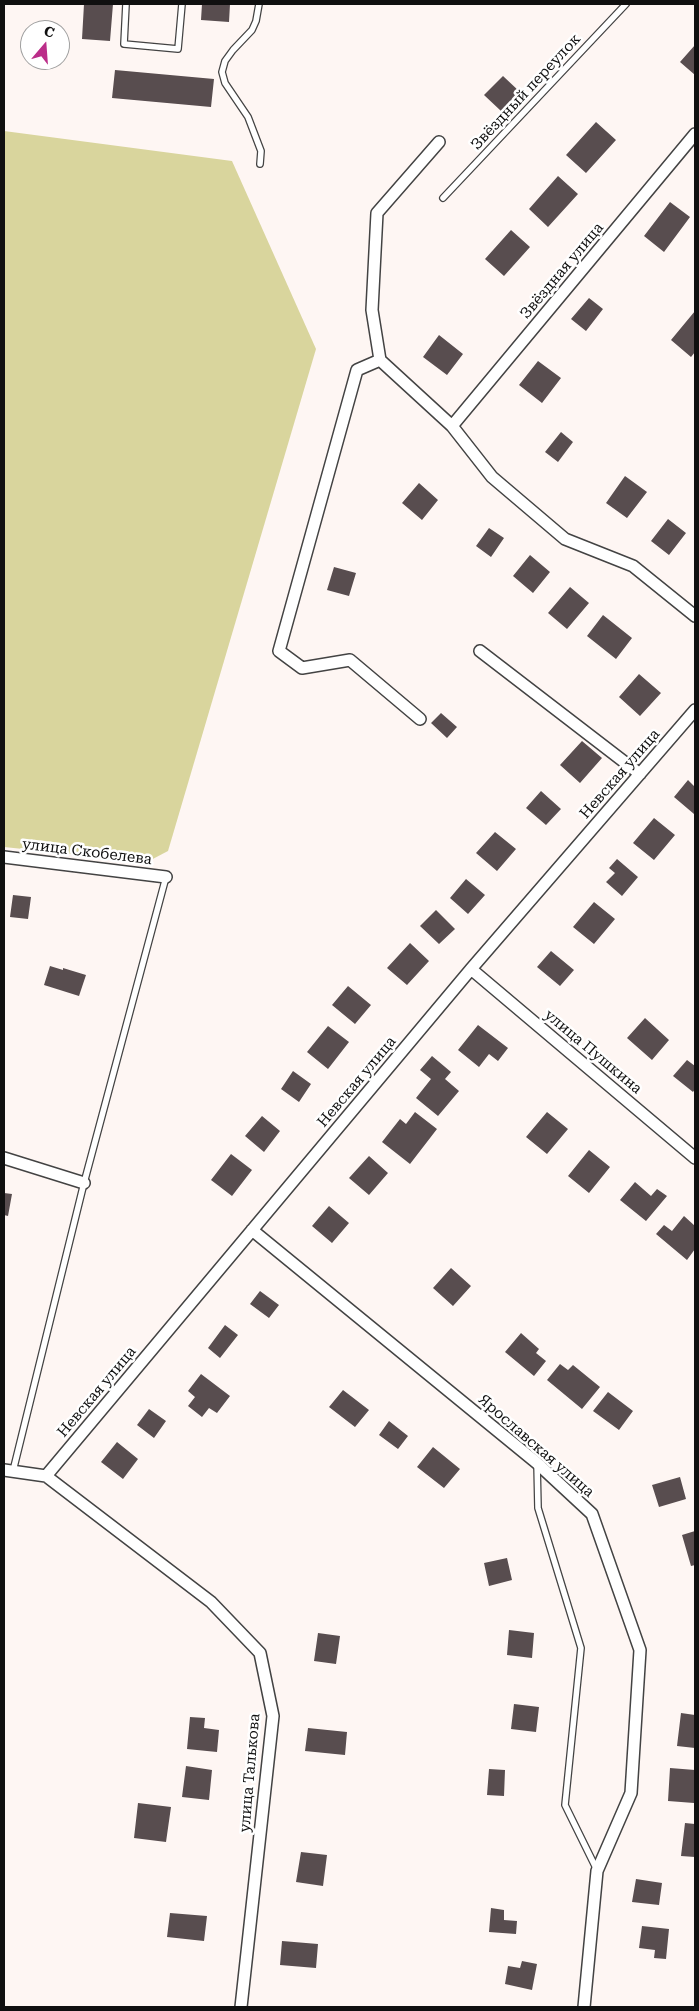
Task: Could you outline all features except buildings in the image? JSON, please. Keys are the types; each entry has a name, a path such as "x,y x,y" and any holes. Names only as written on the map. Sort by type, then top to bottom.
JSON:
{"street":[{"name":"Звёздная улица","path":"452,426 695,134"},
{"path":"439,142 377,214 372,310 380,360 452,426 492,477 565,539 633,566 694,612"},
{"path":"380,360 357,370 279,651 302,668 350,660 420,719"},
{"path":"480,651 640,774"},
{"name":"Невская улица","path":"46,1476 472,969 695,710"},
{"name":"улица Скобелева","path":"4,857 166,877"},
{"name":"улица Пушкина","path":"472,969 695,1158"},
{"path":"4,1158 84,1183"},
{"name":"Ярославская улица","path":"252,1230 537,1464 592,1514 640,1650 631,1793 597,1871 584,2007"},
{"name":"улица Талькова","path":"8,1471 46,1476 211,1602 260,1654 273,1716 241,2007"}],"lane":[{"path":"126,4 124,44 178,49 182,4"},
{"path":"259,4 256,21 252,30 225,61 222,72 225,83 248,118 261,151 260,164"},
{"name":"Звёздный переулок","path":"443,198 626,4"},
{"path":"8,1471 166,877"},
{"path":"537,1464 538,1508 580,1648 565,1804 597,1871"}],"shaded area":[{"path":"4,131 232,161 316,349 168,851 147,862 4,847"}]}
